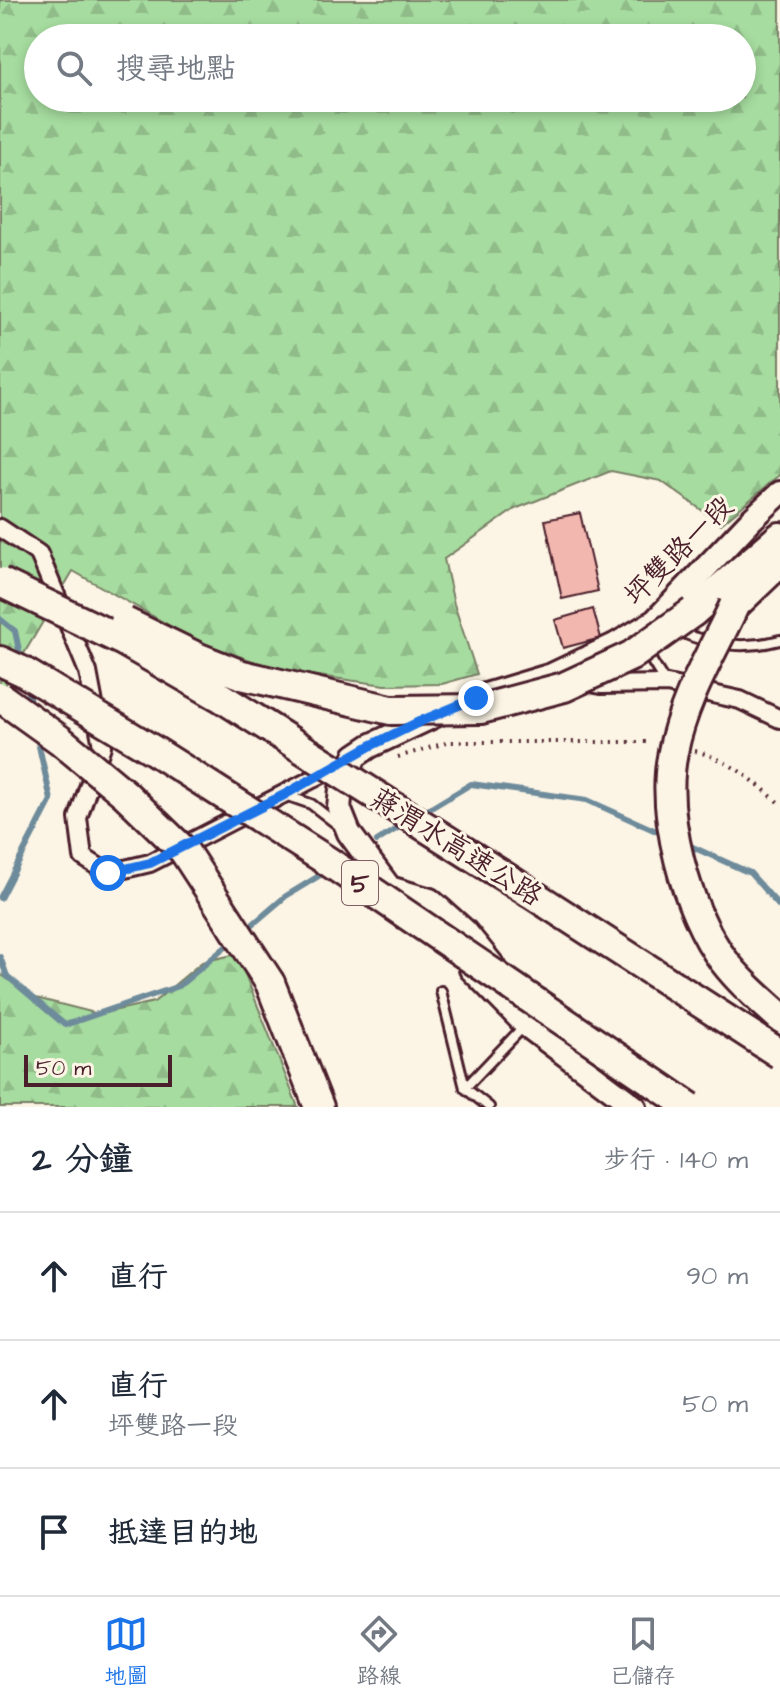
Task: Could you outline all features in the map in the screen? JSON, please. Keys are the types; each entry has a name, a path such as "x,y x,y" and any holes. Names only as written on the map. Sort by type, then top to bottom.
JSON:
{"highway":[{"path":"0,562 199,658 242,675 391,710 481,709 564,687 631,656 693,612 780,537"},
{"path":"780,562 734,606 689,698 673,753 670,785 671,822 681,872 701,922 723,959 749,989 780,1017"},
{"name":"蔣渭水高速公路","path":"0,582 125,642 219,696 780,1054"},
{"name":"5","path":"0,661 22,671 153,750 329,862 690,1107"},
{"path":"0,697 60,740 125,794 184,851 270,983 319,1107"}],"street":[{"name":"坪雙路一段","path":"355,756 421,721 476,698 552,675 615,645 655,621 780,493"},
{"path":"0,528 39,554 88,672 102,746 78,818 83,857 108,873 150,863 355,756"},
{"path":"552,675 601,685 667,684 740,700 780,719"},
{"path":"355,756 341,789 339,808 349,833 389,887 526,1025 635,1107"}],"lane":[{"path":"667,684 648,655 655,621 694,639 731,646 780,640"},
{"path":"284,795 311,804 349,833"},
{"path":"441,991 465,1088 489,1107"},
{"path":"465,1088 526,1025"}],"path":[{"path":"393,759 449,742 660,742"},
{"path":"686,748 711,755 754,780 780,804"}],"green space":[{"path":"0,0 780,0 780,475 721,524 661,481 611,471 515,509 444,559 454,604 477,674 442,684 385,685 281,671 197,641 73,571 0,694"},
{"path":"237,954 298,1107 0,1107 0,974 36,998 99,1014 154,1002 202,962"}],"building":[{"path":"580,513 598,591 562,599 545,520"},
{"path":"593,609 601,638 563,648 555,620"}],"waterway":[{"path":"0,619 15,631 21,660"},
{"path":"26,683 31,707"},
{"path":"0,898 51,800 37,737"},
{"path":"421,814 471,784 587,800 665,835"},
{"path":"377,841 404,824"},
{"path":"686,844 750,873 780,907"},
{"path":"246,930 286,896 327,871"},
{"path":"0,957 7,976 65,1025 179,986 234,940"}],"route":[{"path":"108,873 150,863 284,795 370,746 476,698"}]}
